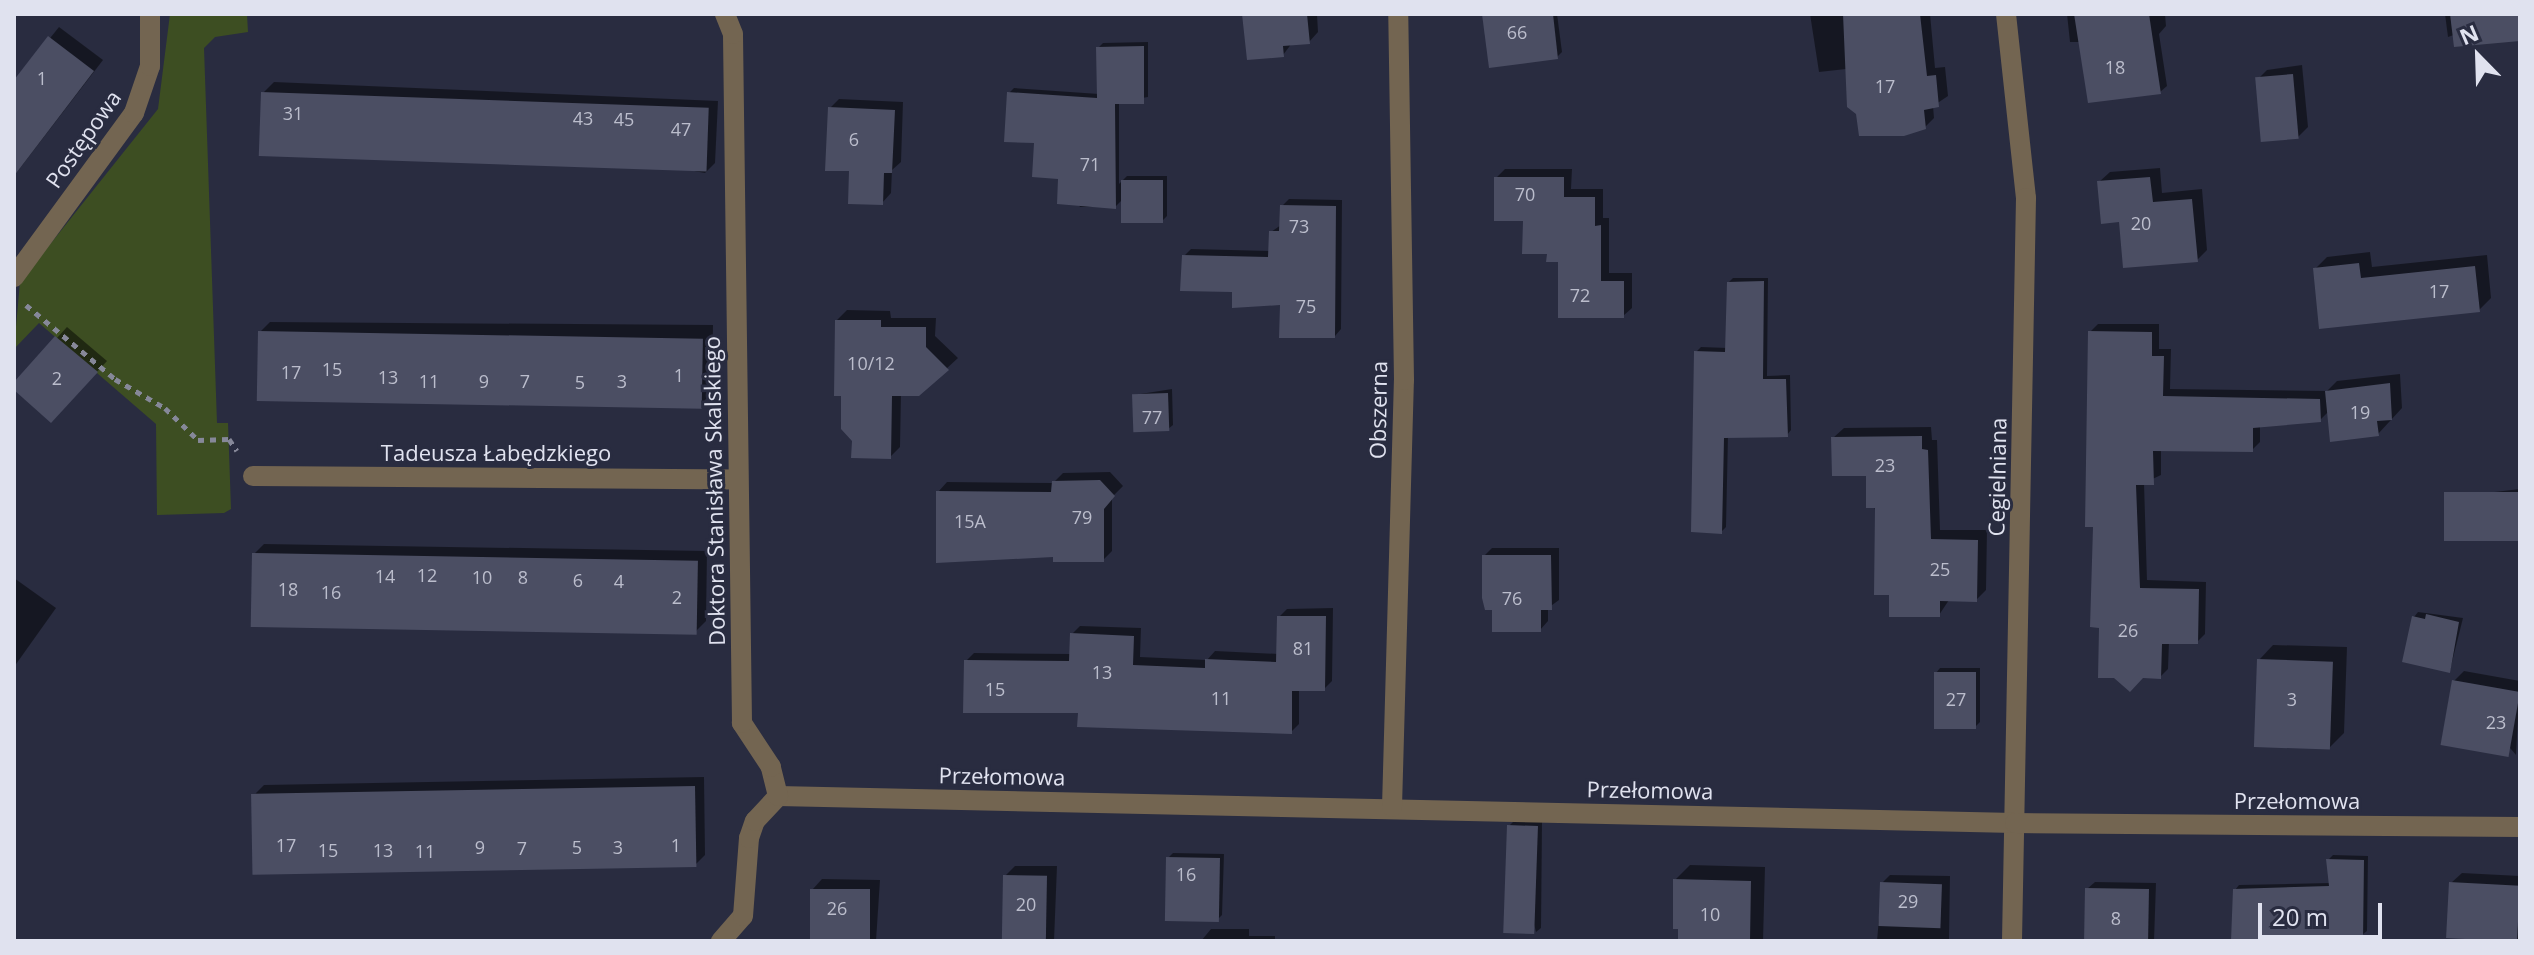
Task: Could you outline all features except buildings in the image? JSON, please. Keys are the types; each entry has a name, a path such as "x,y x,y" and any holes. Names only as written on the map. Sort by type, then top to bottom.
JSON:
{"street":[{"name":"Postępowa","path":"14,277 134,113 150,66 150,14"},
{"name":"Doktora Stanisława Skalskiego","path":"725,14 733,34 733,289 742,723 771,767 778,796"},
{"name":"Obszerna","path":"1392,807 1404,380 1398,14"},
{"name":"Cegielniana","path":"2006,14 2026,198 2012,941"},
{"name":"Tadeusza Łabędzkiego","path":"253,476 738,479"},
{"name":"Przełomowa","path":"778,796 1392,807 2015,823 2520,827"},
{"path":"722,940 743,916 747,901 749,838 764,809 778,796"}],"path":[{"path":"22,301 115,379 165,408 198,440 229,439 253,476"}],"green space":[{"path":"170,14 247,14 248,32 215,37 204,48 217,423 228,423 231,509 224,513 157,515 156,424 39,323 14,349 20,282 158,109"}]}
